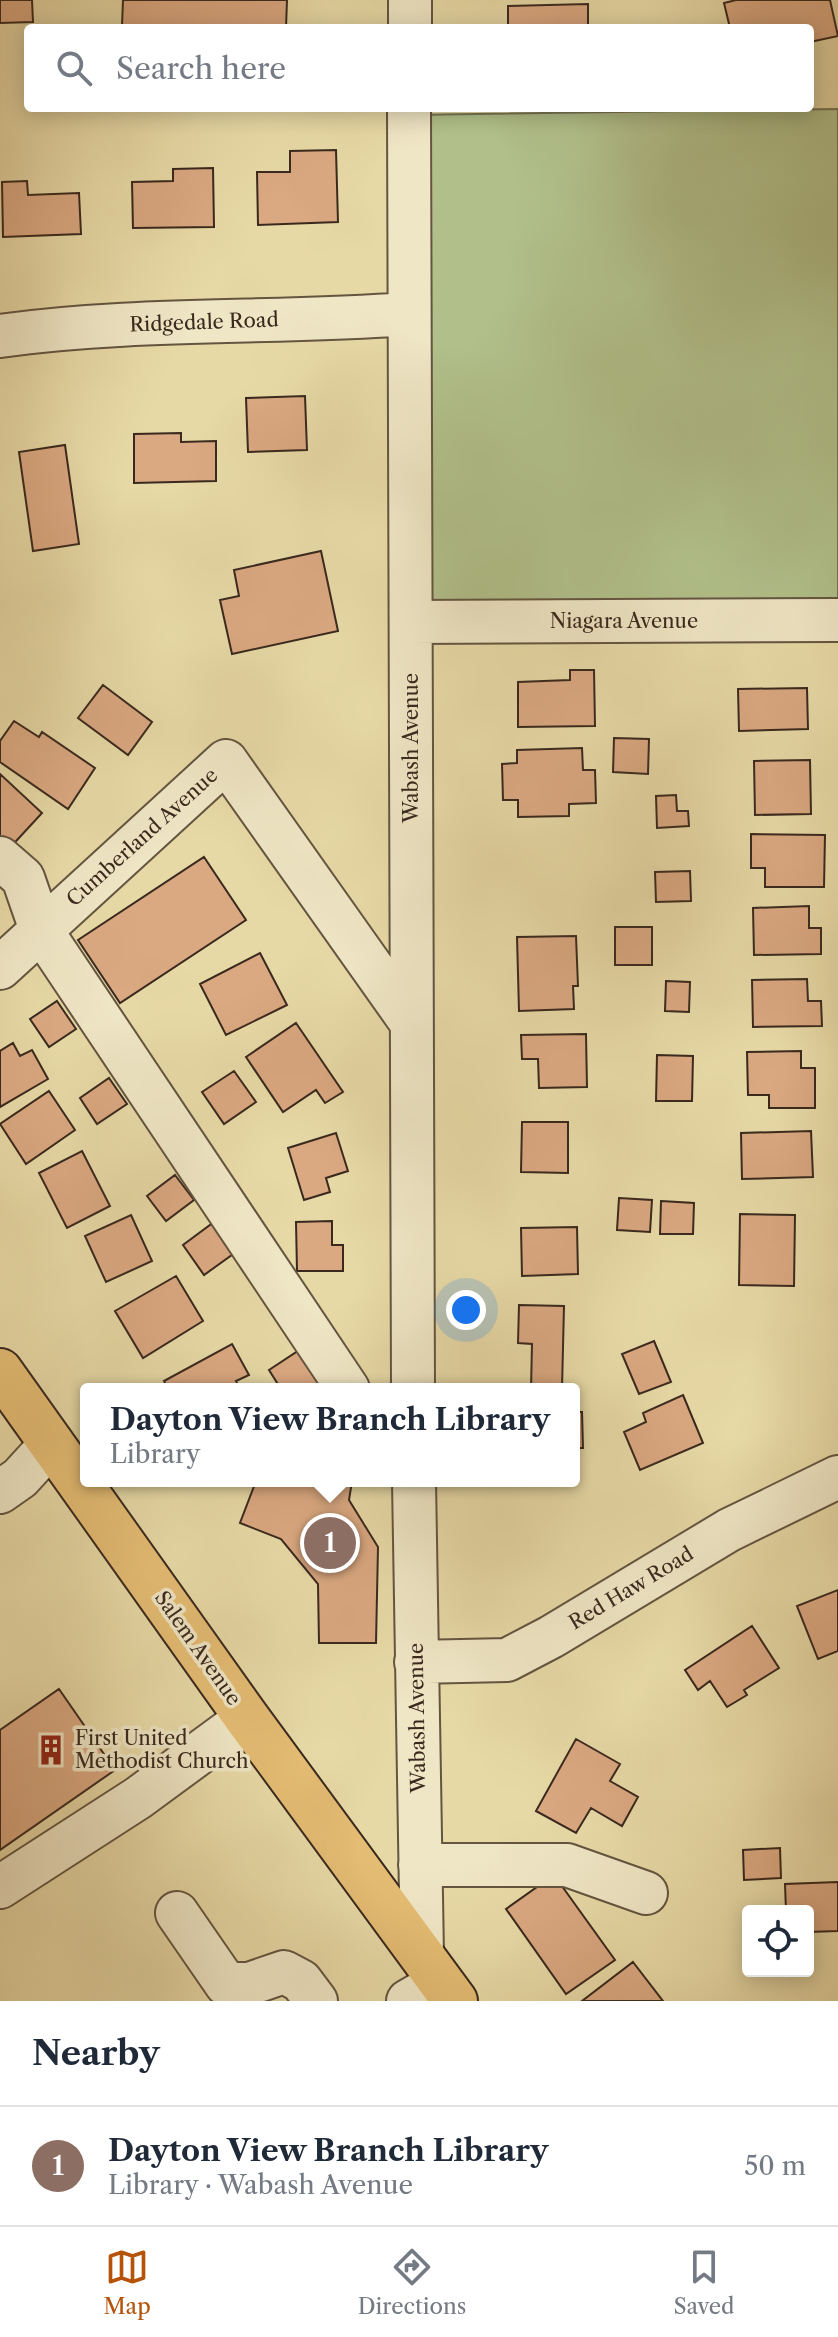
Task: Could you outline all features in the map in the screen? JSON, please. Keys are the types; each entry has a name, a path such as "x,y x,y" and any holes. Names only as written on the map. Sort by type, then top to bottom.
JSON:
{"main road":[{"name":"Salem Avenue","path":"0,1371 80,1482"},
{"name":"Salem Avenue","path":"83,1487 432,1985"}],"street":[{"path":"410,0 410,24"},
{"name":"Wabash Avenue","path":"409,112 413,1383"},
{"name":"Ridgedale Road","path":"0,336 175,322 408,314"},
{"name":"Niagara Avenue","path":"411,622 838,620"},
{"name":"Cumberland Avenue","path":"0,968 226,761 410,1021"},
{"path":"0,858 23,878 41,930 344,1383"},
{"path":"0,1492 20,1478 52,1443"},
{"name":"Red Haw Road","path":"416,1662 507,1660 729,1530 838,1477"},
{"name":"Wabash Avenue","path":"412,1487 420,1865 432,1985"},
{"path":"0,1887 138,1798 247,1718"},
{"path":"420,1865 567,1865 646,1893"},
{"path":"177,1913 226,1984 249,1984 284,1972 301,1981 316,2001"}],"green space":[{"path":"814,109 838,109 838,620 411,622 409,115 814,112"}],"building":[{"path":"0,0 32,0 33,22 0,23"},
{"path":"123,0 287,0 286,24 122,24"},
{"path":"736,0 830,0 838,36 814,41 814,24 729,24 724,3"},
{"path":"588,4 588,24 508,24 508,6"},
{"path":"336,150 338,222 258,225 257,172 290,172 290,151"},
{"path":"213,168 214,227 133,228 132,182 173,181 173,169"},
{"path":"27,181 28,195 79,193 81,234 3,237 2,182"},
{"path":"305,396 307,450 248,452 246,398"},
{"path":"181,433 181,442 216,441 216,481 134,483 134,434"},
{"path":"65,445 79,544 33,551 19,452"},
{"path":"321,551 338,631 232,654 220,600 239,596 234,570"},
{"path":"570,670 594,670 595,726 518,727 518,682 570,680"},
{"path":"103,685 152,722 128,755 78,718"},
{"path":"807,688 808,729 739,731 738,689"},
{"path":"14,721 39,737 42,732 95,768 68,809 0,762 0,741"},
{"path":"614,738 649,739 648,774 613,772"},
{"path":"582,748 583,770 595,770 596,803 569,804 569,816 518,817 518,800 503,800 502,764 517,763 517,750"},
{"path":"810,760 811,814 755,815 754,761"},
{"path":"0,774 42,813 6,852 0,846"},
{"path":"676,795 677,811 688,811 689,826 657,828 656,796"},
{"path":"751,834 825,835 824,887 765,887 765,868 751,868"},
{"path":"204,857 246,920 120,1003 78,940"},
{"path":"690,871 691,901 656,902 655,872"},
{"path":"809,906 809,928 821,928 821,954 754,955 753,908"},
{"path":"615,927 652,927 652,965 615,965"},
{"path":"576,936 578,986 573,986 574,1009 519,1011 517,937"},
{"path":"260,953 287,1005 226,1035 200,984"},
{"path":"807,979 808,1001 821,1001 822,1026 753,1027 752,980"},
{"path":"666,981 690,982 689,1012 665,1011"},
{"path":"57,1001 76,1029 49,1047 30,1019"},
{"path":"296,1023 343,1092 325,1103 316,1090 283,1112 246,1057"},
{"path":"586,1034 587,1087 539,1088 538,1059 522,1059 521,1035"},
{"path":"13,1043 20,1056 32,1050 48,1079 0,1107 0,1051"},
{"path":"801,1051 801,1068 815,1068 815,1108 769,1108 769,1095 748,1095 747,1052"},
{"path":"657,1055 693,1056 692,1101 656,1101"},
{"path":"234,1071 256,1102 224,1124 202,1092"},
{"path":"109,1078 127,1104 97,1124 80,1098"},
{"path":"49,1091 75,1130 26,1164 0,1124"},
{"path":"522,1122 568,1122 568,1173 521,1172"},
{"path":"811,1131 813,1177 742,1179 741,1133"},
{"path":"336,1133 348,1171 326,1178 330,1192 304,1200 288,1148"},
{"path":"82,1151 110,1206 67,1228 39,1173"},
{"path":"175,1175 194,1200 166,1221 147,1196"},
{"path":"619,1198 652,1200 650,1232 617,1230"},
{"path":"661,1201 694,1203 693,1234 660,1234"},
{"path":"740,1214 795,1215 794,1286 739,1285"},
{"path":"131,1215 152,1261 106,1282 85,1236"},
{"path":"332,1221 332,1245 343,1245 343,1271 297,1271 296,1222"},
{"path":"214,1222 236,1252 204,1275 183,1245"},
{"path":"577,1227 578,1274 522,1276 521,1228"},
{"path":"176,1276 203,1321 143,1358 115,1311"},
{"path":"519,1305 564,1306 562,1383 531,1383 532,1344 518,1343"},
{"path":"654,1341 671,1382 639,1394 622,1354"},
{"path":"232,1344 249,1375 237,1383 164,1381"},
{"path":"304,1347 327,1383 277,1383 269,1370"},
{"path":"683,1395 703,1443 640,1470 624,1432 646,1422 643,1413"},
{"path":"580,1412 582,1412 583,1448 580,1448"},
{"path":"254,1487 351,1487 349,1500 378,1547 376,1643 319,1643 318,1584 281,1539 240,1523"},
{"path":"838,1590 838,1651 818,1659 797,1606"},
{"path":"752,1626 779,1668 744,1690 747,1695 727,1707 710,1681 698,1690 685,1670"},
{"name":"First United Methodist Church","path":"59,1689 115,1770 0,1850 0,1730"},
{"path":"576,1739 620,1764 610,1781 638,1797 622,1826 591,1808 576,1833 536,1811"},
{"path":"780,1848 781,1878 744,1880 743,1850"},
{"path":"554,1875 615,1960 566,1994 506,1909"},
{"path":"838,1882 838,1931 814,1932 814,1905 786,1905 785,1884"},
{"path":"633,1962 663,2001 582,2001"}],"place":[{"name":"Dayton View Branch Library","path":"330,1543"},
{"name":"First United Methodist Church","path":"51,1750"}]}
